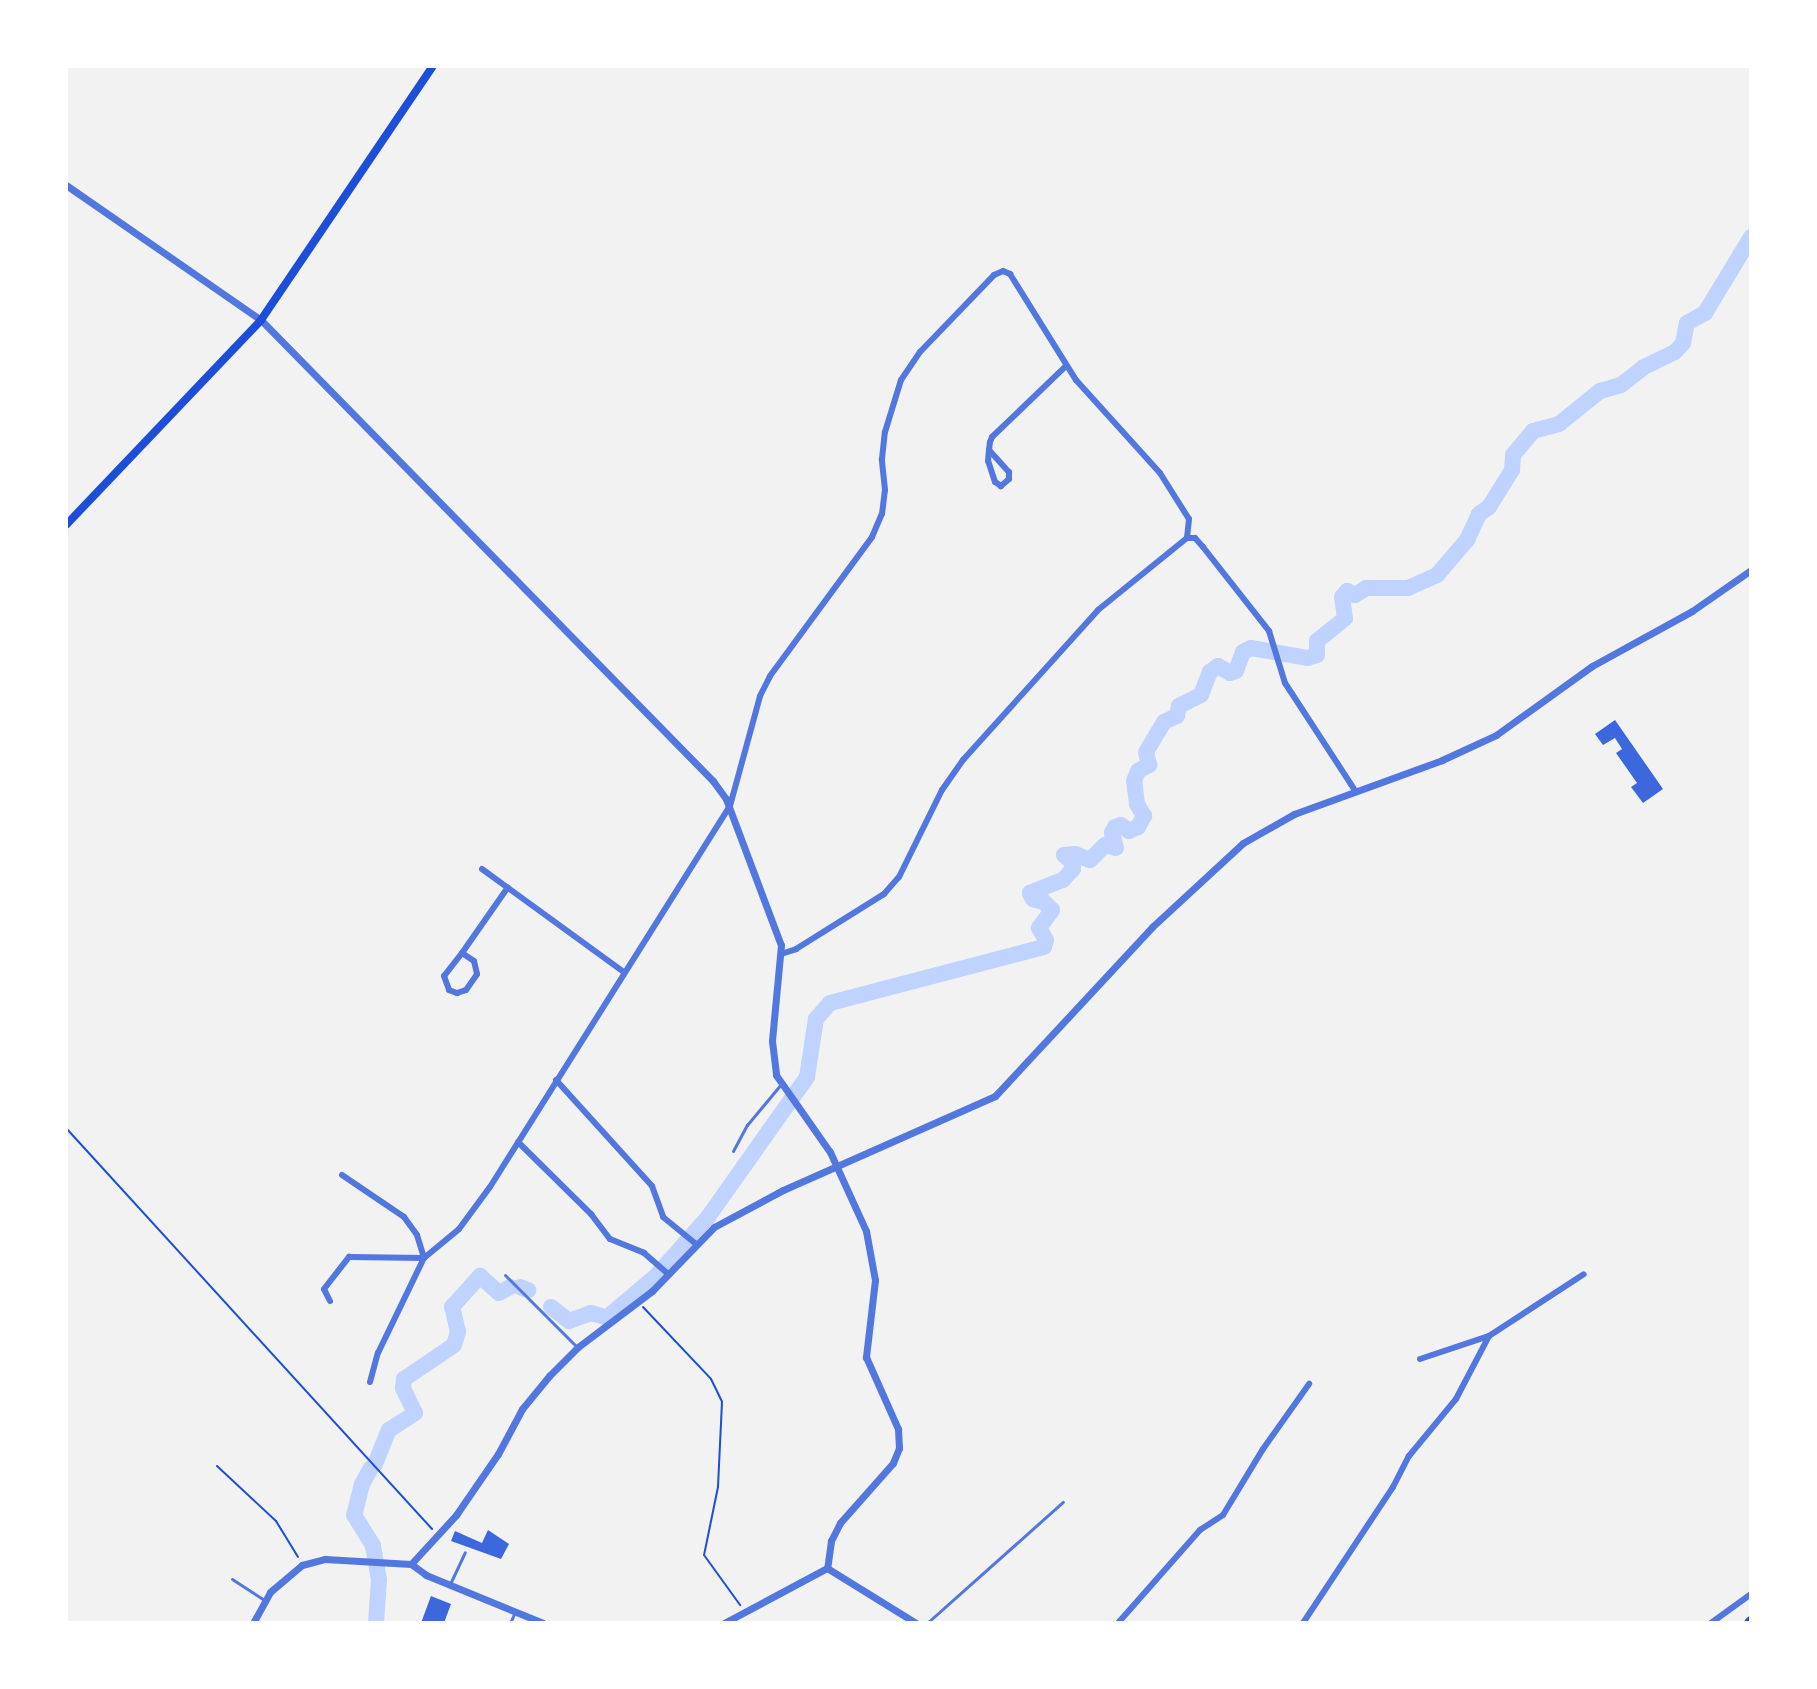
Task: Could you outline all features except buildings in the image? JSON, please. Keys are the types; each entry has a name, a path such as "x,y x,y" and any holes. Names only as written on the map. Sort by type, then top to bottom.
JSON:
{"main road":[{"path":"66,525 261,320 433,66"}],"street":[{"path":"66,185 261,320 702,770 730,806 781,954 772,1041 773,1064 784,1088 795,1099 838,1166 855,1199 873,1259 873,1302 866,1357 898,1429 899,1448 880,1480 840,1523 831,1541 827,1568"},
{"path":"370,1382 378,1353 424,1258 459,1229 518,1142 730,806 760,696 794,644 858,561 877,526 885,490 882,459 885,432 901,380 920,352 978,288 1003,271 1014,280 1066,366 1160,473 1189,519 1187,538"},
{"path":"989,450 1009,472 1009,479 1001,486 995,482 989,450 996,432 1066,366"},
{"path":"781,954 796,949 884,894 899,877 942,790 963,760 1098,610 1187,538 1195,538 1269,631 1285,683 1354,789"},
{"path":"411,1564 438,1536 480,1481 528,1401 578,1347 639,1302 691,1240 721,1222 838,1166 995,1096 1152,927 1243,843 1294,814 1354,789 1442,760 1496,735 1592,666 1692,611 1751,570"},
{"path":"482,869 624,972"},
{"path":"462,953 474,961 477,974 466,990 457,993 449,990 444,976 508,887"},
{"path":"556,1080 652,1186 662,1216 691,1240"},
{"path":"518,1142 591,1214 610,1239 644,1253 664,1271"},
{"path":"342,1175 404,1217 417,1235 424,1258"},
{"path":"330,1301 324,1289 349,1257 424,1258"},
{"path":"1420,1359 1489,1336 1584,1274"},
{"path":"1303,1623 1393,1487 1409,1456 1456,1399 1489,1336"},
{"path":"1118,1623 1200,1530 1223,1515 1263,1449 1309,1384"},
{"path":"253,1623 277,1584 302,1565 325,1559 411,1564 426,1575 543,1623"},
{"path":"724,1623 827,1568"},
{"path":"827,1568 916,1623"},
{"path":"1711,1623 1751,1594"}],"lane":[{"path":"733,1151 747,1125 784,1088"},
{"path":"505,1275 578,1347"},
{"path":"927,1623 1063,1502"},
{"path":"450,1584 465,1552"},
{"path":"232,1579 265,1600"},
{"path":"510,1623 515,1612"}],"path":[{"path":"66,1128 438,1536"},
{"path":"639,1302 711,1379 722,1402 718,1487 704,1555 746,1613"},
{"path":"217,1466 276,1521 302,1565"}],"waterway":[{"path":"611,1314 656,1276 708,1217 807,1077 816,1019 830,1003 1044,947 1046,940 1039,928 1052,910 1044,902 1033,899 1030,893 1063,880 1073,869 1073,863 1064,855 1075,854 1090,860 1105,845 1116,848 1112,833 1115,827 1121,825 1129,831 1138,827 1144,816 1137,804 1134,781 1138,771 1149,765 1146,752 1164,722 1177,716 1179,706 1201,695 1210,672 1218,666 1230,673 1236,671 1243,652 1251,648 1308,658 1317,655 1317,641 1345,618 1342,597 1347,591 1355,595 1366,588 1408,588 1437,575 1467,540 1479,514 1489,507 1512,470 1513,455 1533,431 1559,424 1600,391 1621,385 1644,367 1675,352 1683,343 1687,323 1705,313 1751,237"},
{"path":"375,1464 389,1430 415,1413 403,1388 404,1379 454,1345 458,1332 452,1307 480,1276 499,1293 510,1287"},
{"path":"520,1287 528,1290"},
{"path":"551,1307 569,1321 591,1313 605,1317"},
{"path":"371,1468 362,1484 354,1515 373,1546 379,1579 376,1623"}]}
